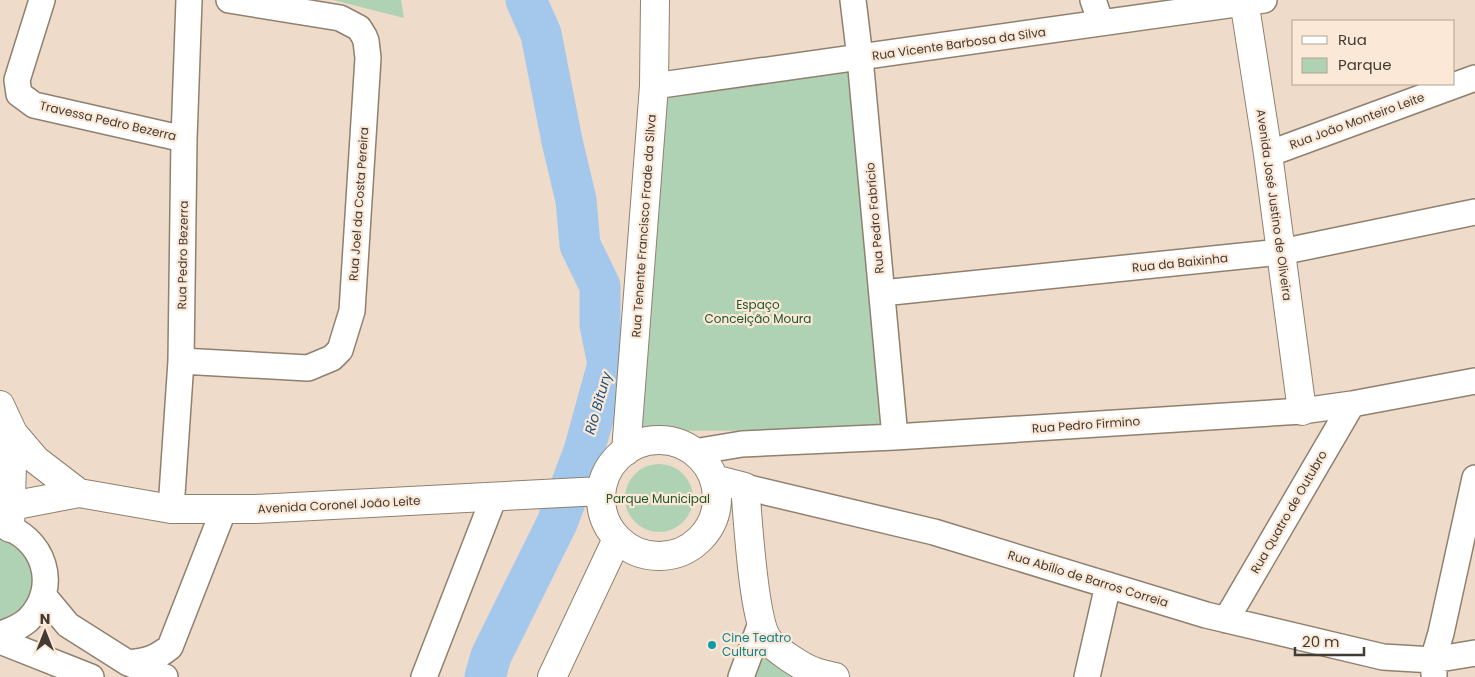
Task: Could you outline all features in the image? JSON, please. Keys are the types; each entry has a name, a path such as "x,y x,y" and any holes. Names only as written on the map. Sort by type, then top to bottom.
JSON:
{"street":[{"name":"Travessa Pedro Bezerra","path":"42,0 17,80 19,94 34,105 184,139"},
{"name":"Rua Pedro Bezerra","path":"171,509 181,361 184,139 189,0"},
{"name":"Rua Joel da Costa Pereira","path":"181,361 308,368 332,358 340,350 352,311 368,58 366,41 358,28 340,18 229,0"},
{"name":"Rua Tenente Francisco Frade da Silva","path":"626,451 654,86 655,0"},
{"name":"Rua Pedro Fabrício","path":"853,0 895,437"},
{"path":"1094,0 1102,23"},
{"name":"Rua Vicente Barbosa da Silva","path":"654,86 1251,1"},
{"name":"Avenida José Justino de Oliveira","path":"1251,1 1268,154 1302,411"},
{"name":"Rua João Monteiro Leite","path":"1268,154 1475,78"},
{"name":"Rua da Baixinha","path":"882,293 1281,252 1475,212"},
{"name":"Rua Pedro Firmino","path":"694,452 742,444 895,437 1302,411 1352,404 1475,381"},
{"name":"Rua Quatro de Outubro","path":"1226,620 1352,404"},
{"path":"0,405 13,433 7,520 30,540 38,552 44,566 46,581 43,596 37,610 14,630 0,634"},
{"name":"Avenida Coronel João Leite","path":"13,433 36,460 79,493 171,509 256,509 592,492"},
{"path":"661,440 678,444 694,452 706,464 714,479 717,498 714,518 705,535 690,548 672,555 652,556 633,550 617,539 607,525 602,508 592,492 614,462 626,451 642,443 661,440"},
{"path":"1433,669 1475,478"},
{"path":"714,479 745,487 755,591 761,623 768,640 780,651 819,675"},
{"name":"Rua Abílio de Barros Correia","path":"745,487 934,532 1226,620 1433,669 1475,653"},
{"name":"Avenida Coronel João Leite","path":"7,520 79,493"},
{"path":"424,677 505,496"},
{"path":"128,663 152,659 170,647 224,509"},
{"path":"552,677 617,539"},
{"path":"1087,677 1108,585"},
{"path":"43,596 68,625 128,663 164,677"},
{"path":"741,677 761,623"},
{"path":"0,641 92,677"}],"green space":[{"path":"333,0 401,0 404,18"},
{"name":"Espaço Conceição Moura","path":"854,66 886,430 628,431 659,91"},
{"name":"Parque Municipal","path":"666,464 678,470 687,479 693,491 691,511 683,522 666,532 652,532 635,522 627,511 625,491 635,474 646,466"},
{"path":"0,534 7,534 39,568 28,613 0,628"},
{"path":"761,623 810,677 741,677"}],"waterway":[{"name":"Rio Bitury","path":"485,677 491,656 557,523 584,451 608,364 600,325 600,286 580,245 576,200 562,141 541,34 526,0"}],"place":[{"name":"Cine Teatro Cultura","path":"712,645"}]}
